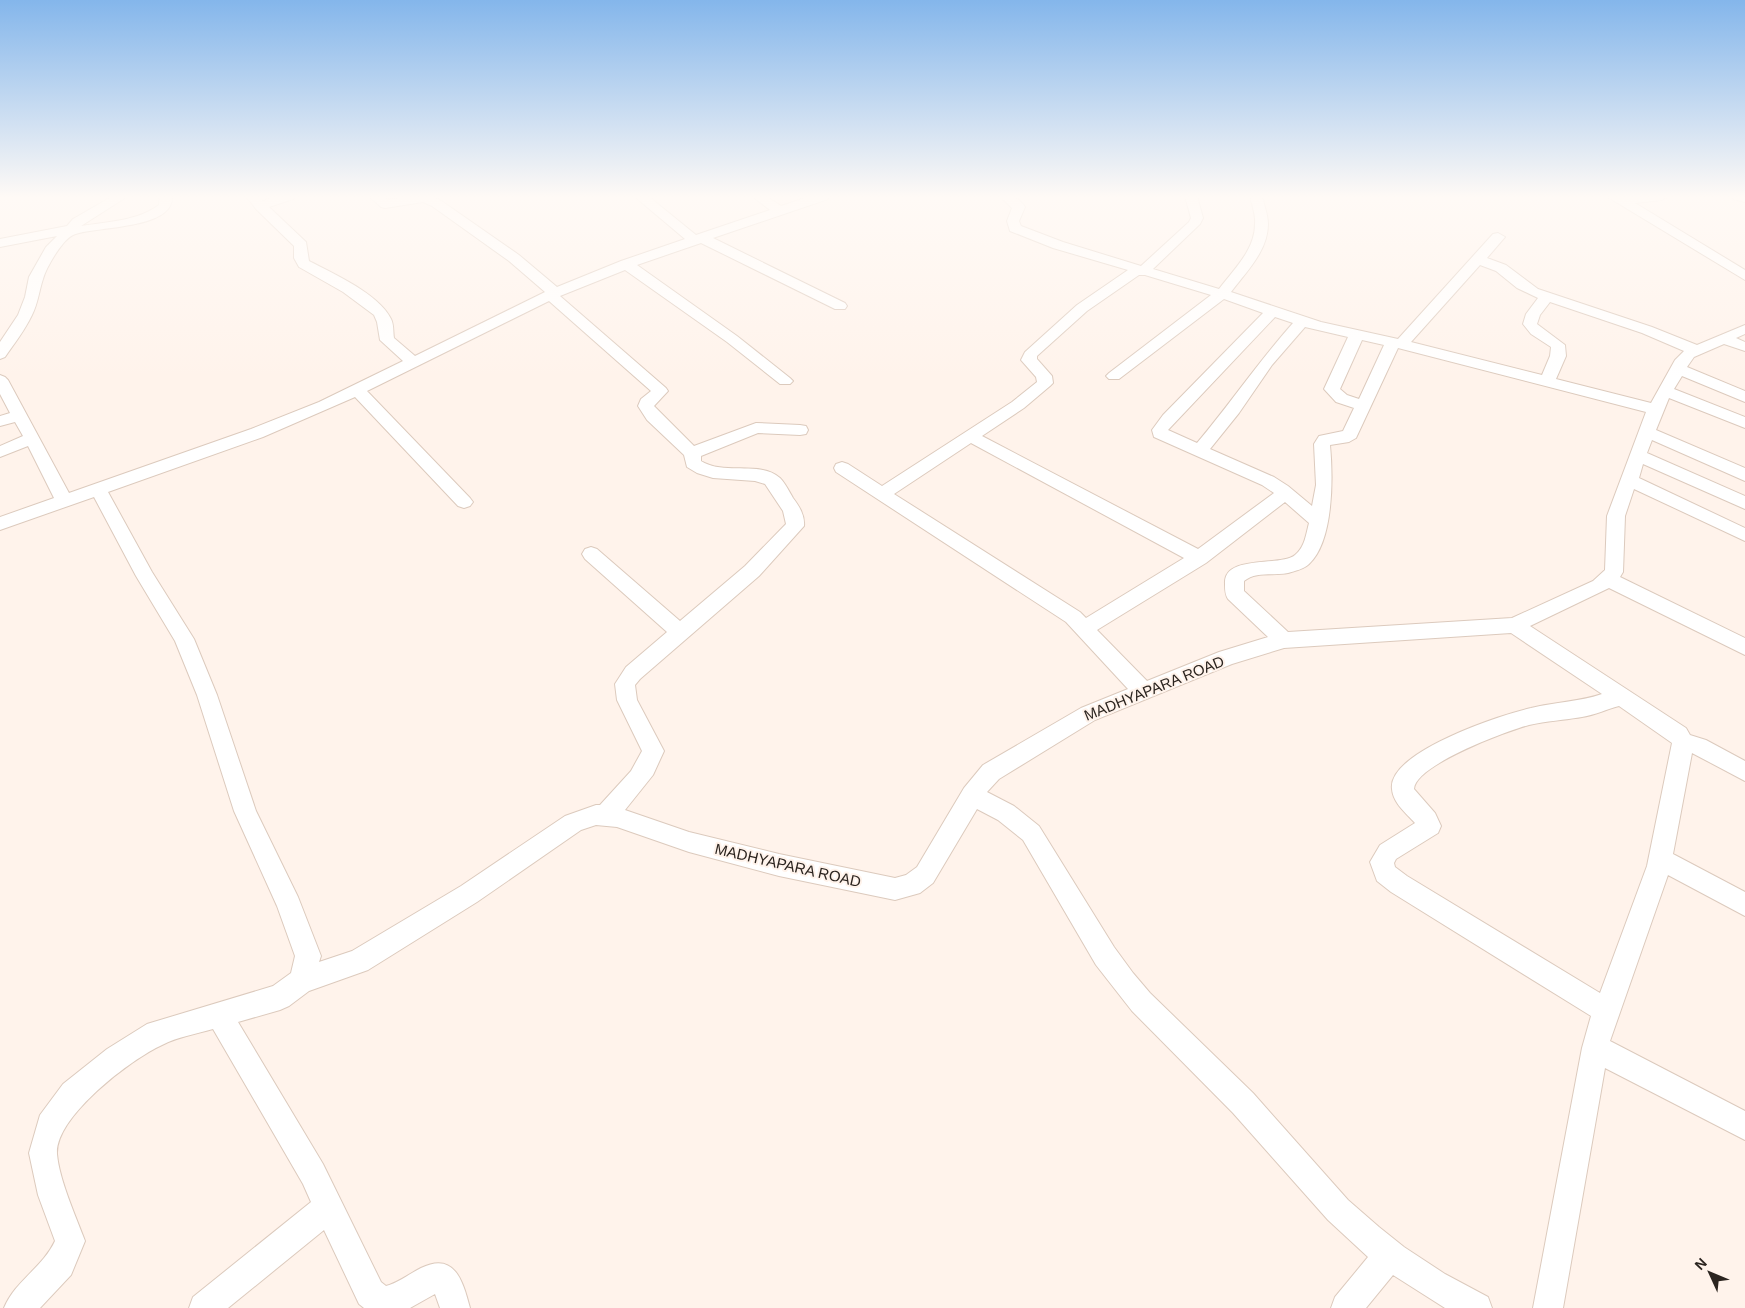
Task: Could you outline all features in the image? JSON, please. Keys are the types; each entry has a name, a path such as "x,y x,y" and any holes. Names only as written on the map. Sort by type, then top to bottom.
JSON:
{"street":[{"path":"0,354 25,315 32,297 36,277 48,257"},
{"path":"301,257 304,264 345,286 377,310 384,320 387,340 414,362"},
{"path":"513,257 656,386 660,392 647,402 646,406 652,416 692,453 693,463 699,468 713,473 765,477 772,481 796,518 795,526 752,571 633,673 625,684 627,700 653,751 650,760 641,774 606,816"},
{"path":"0,524 224,446 356,390 553,294 647,257"},
{"path":"735,257 840,306"},
{"path":"1098,257 1222,294 1332,330 1397,343 1655,409"},
{"path":"883,493 1018,405 1045,383 1044,376 1029,360 1030,355 1082,308 1140,271 1156,257"},
{"path":"1114,376 1222,294 1251,257"},
{"path":"1714,257 1745,276"},
{"path":"1284,640 1235,594 1234,579 1239,573 1248,570 1261,567 1289,566 1302,561 1309,553 1316,533 1324,492 1322,444 1326,440 1343,438 1350,434 1363,405 1397,343 1478,259 1501,268 1522,285 1547,296 1647,330 1696,350"},
{"path":"626,264 732,339 785,381"},
{"path":"1547,296 1533,314 1530,324 1536,331 1558,345 1558,356 1547,381"},
{"path":"1274,311 1160,430 1160,433 1268,481 1318,521"},
{"path":"1199,451 1233,410 1266,362 1302,321"},
{"path":"1745,329 1689,354 1655,409 1616,516 1614,572 1607,578 1745,647"},
{"path":"1357,334 1332,389 1334,394 1341,398 1363,405"},
{"path":"1723,338 1745,347"},
{"path":"1678,369 1745,397"},
{"path":"0,380 64,501"},
{"path":"356,390 464,502"},
{"path":"1665,391 1745,423"},
{"path":"0,421 19,415"},
{"path":"692,453 756,428 800,430"},
{"path":"1647,432 1745,475"},
{"path":"970,436 1199,558"},
{"path":"0,452 32,438"},
{"path":"1638,455 1745,503"},
{"path":"842,468 1074,617 1143,691"},
{"path":"1629,480 1745,535"},
{"path":"98,489 144,576 184,638 207,695 245,811 289,906 308,956 301,981"},
{"path":"1086,628 1199,558 1285,493"},
{"path":"592,554 681,633"},
{"name":"MADHYAPARA ROAD","path":"19,1308 60,1264 70,1241 53,1195 43,1153 50,1125 73,1094 116,1058 156,1033 280,997 301,981 359,960 469,894 573,823 596,815 617,817 689,842 779,865 895,889 912,886 925,875 972,796 981,782 991,772 1088,714 1226,658 1284,640 1514,625 1600,586 1607,578"},
{"path":"1514,625 1678,734 1683,742 1698,746 1745,772"},
{"path":"1607,1011 1400,884 1385,873 1382,862 1388,852 1430,826 1426,818 1409,802 1403,792 1403,782 1416,766 1455,744 1523,718 1586,708 1621,696"},
{"path":"1548,1308 1595,1048 1660,859 1683,742"},
{"path":"972,796 1006,813 1031,833 1105,956 1124,982 1141,1002 1256,1117 1346,1218 1367,1238 1390,1255 1460,1300 1477,1308"},
{"path":"1660,859 1745,905"},
{"path":"219,1015 313,1174 370,1293 382,1303 398,1298 431,1279 440,1278 449,1286 455,1308"},
{"path":"1595,1048 1745,1126"},
{"path":"204,1308 329,1207"},
{"path":"1346,1308 1390,1255"}]}
